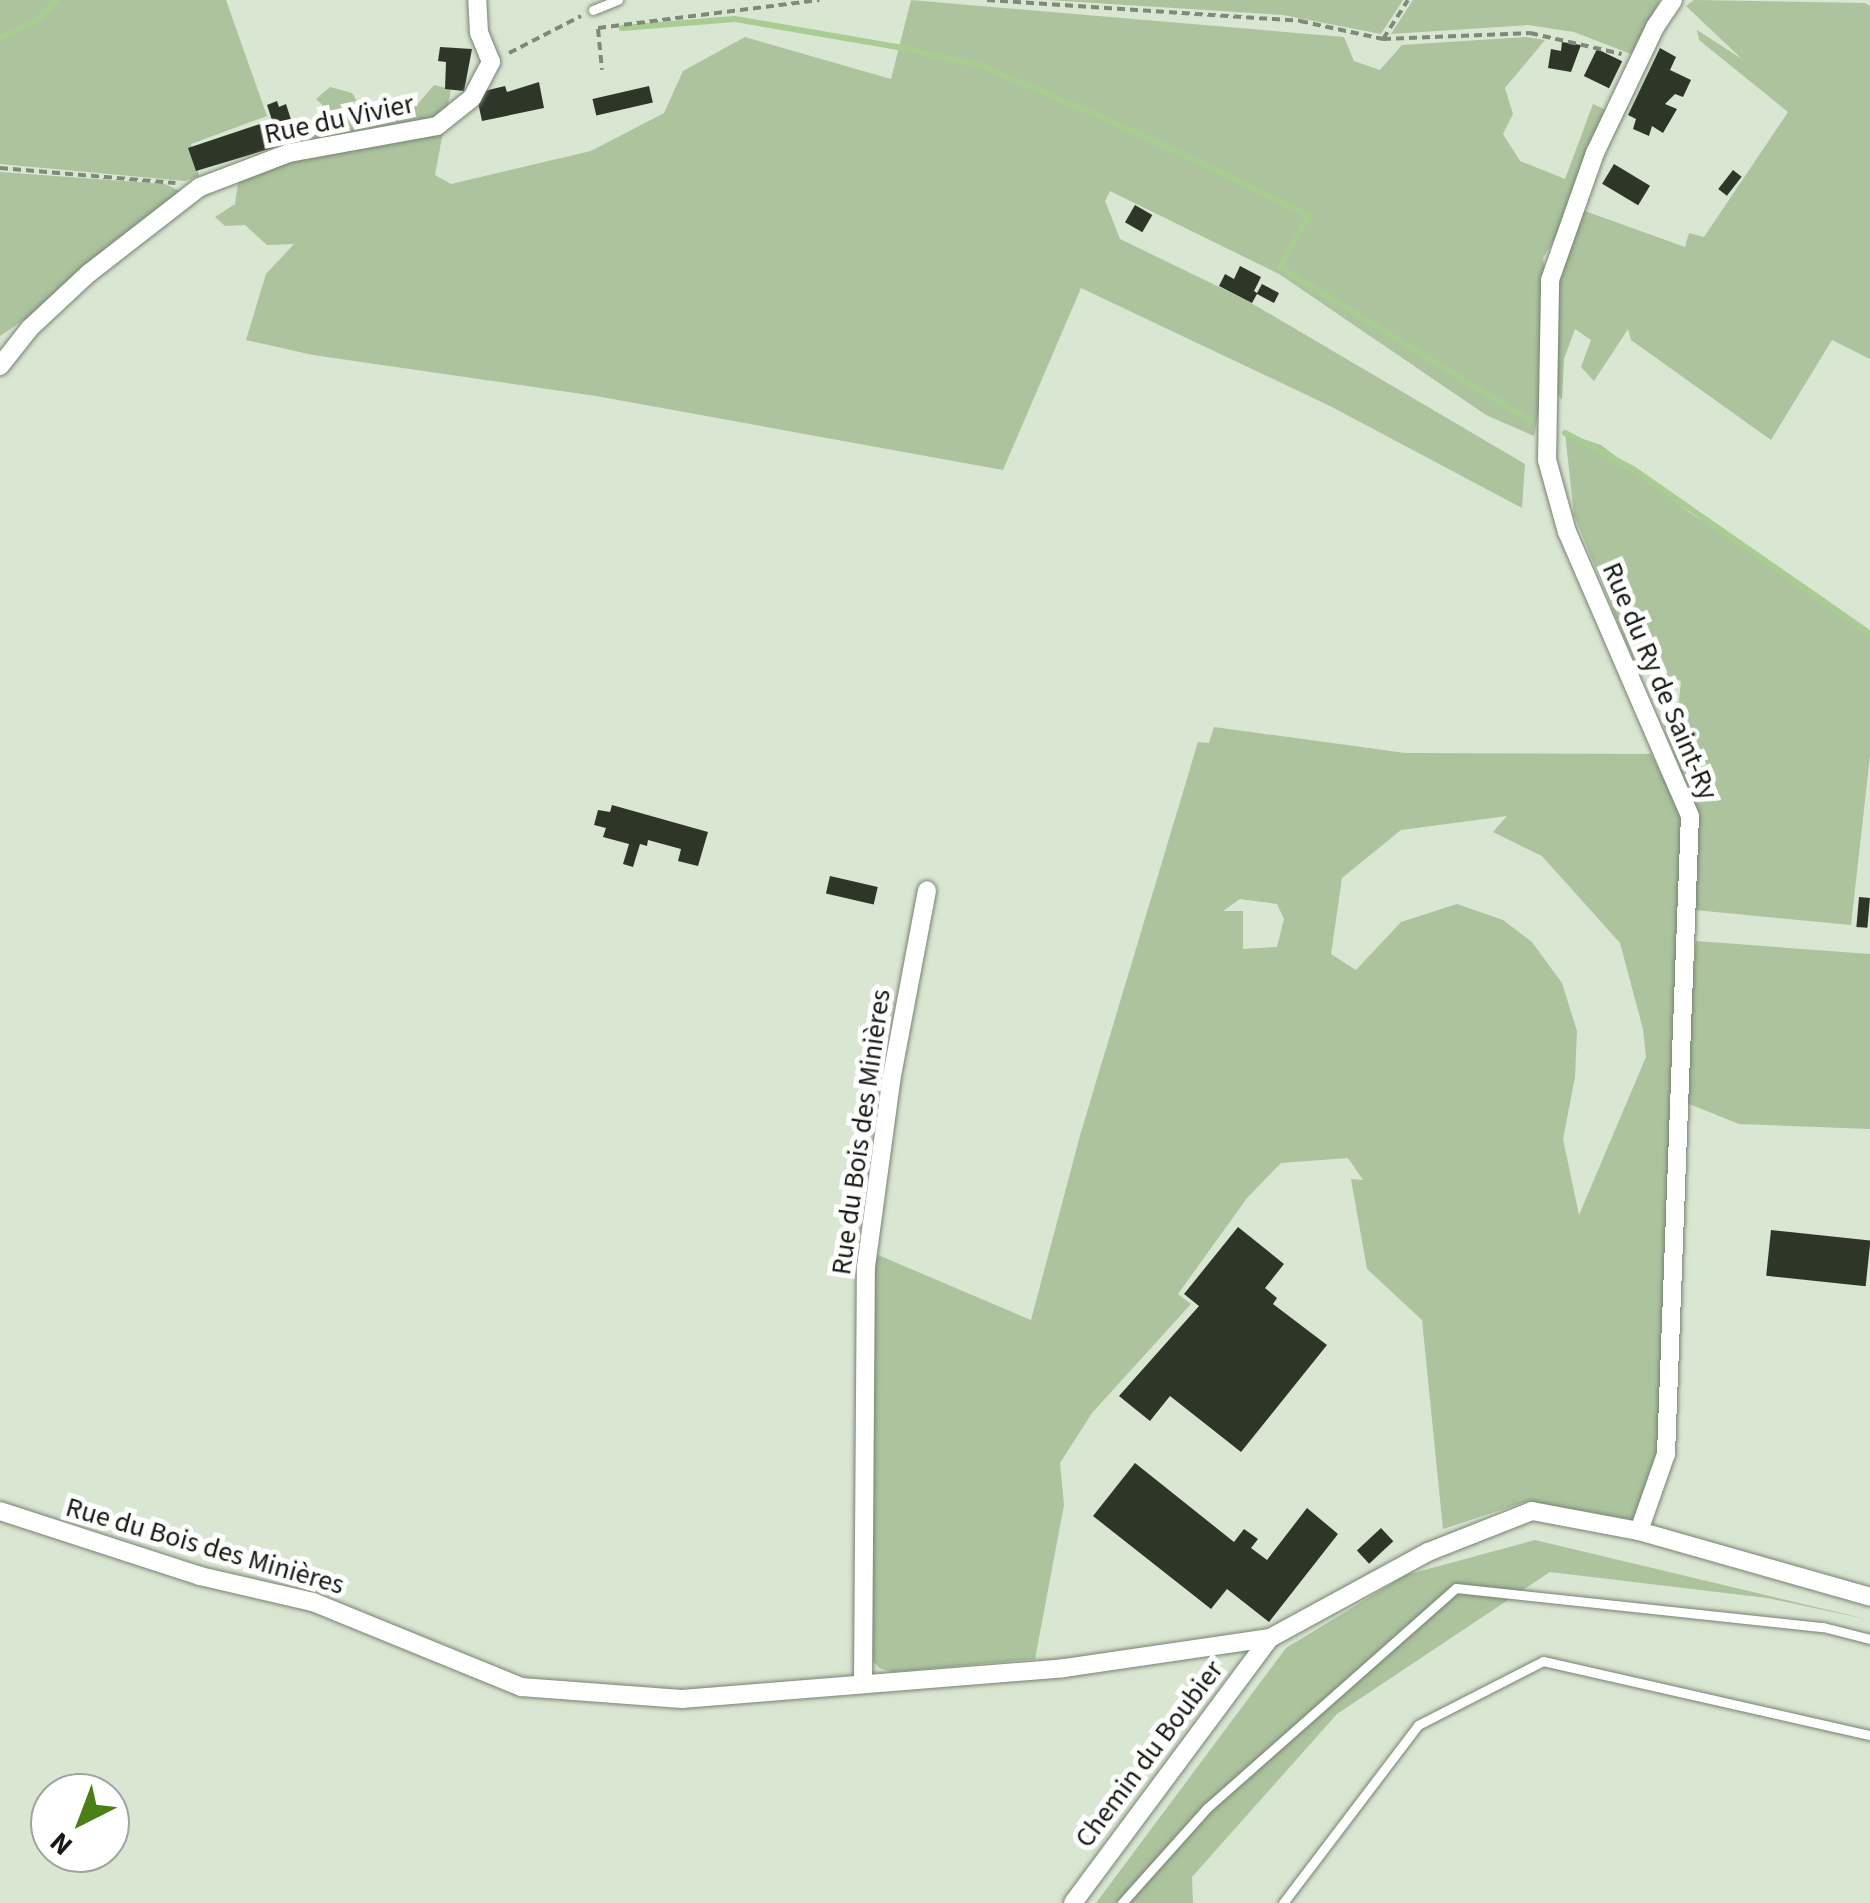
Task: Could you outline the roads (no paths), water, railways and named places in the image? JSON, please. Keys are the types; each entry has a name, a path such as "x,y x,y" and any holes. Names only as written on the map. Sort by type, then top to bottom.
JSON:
{"street":[{"name":"Rue du Vivier","path":"0,366 30,328 89,274 200,187 289,154 438,126 472,98 491,62 479,33 478,0"},
{"name":"Rue du Ry de Saint-Ry","path":"1639,1531 1666,1454 1690,816 1567,532 1547,460 1550,280 1595,153 1639,60 1673,0"},
{"name":"Rue du Bois des Minières","path":"863,1684 866,1266 891,1081 927,890"},
{"name":"Rue du Bois des Minières","path":"0,1510 200,1576 313,1602 521,1688 682,1699 1064,1668 1270,1638"},
{"path":"1270,1638 1428,1552 1532,1511 1639,1531 1870,1597"},
{"name":"Chemin du Boubier","path":"1073,1903 1270,1638"}],"lane":[{"path":"594,10 618,0"},
{"path":"1122,1903 1207,1808 1456,1588 1824,1627 1870,1639"},
{"path":"1283,1903 1418,1725 1543,1661 1870,1735"}],"waterway":[{"path":"0,38 35,22 57,0"},
{"path":"622,28 735,19 983,66 1137,133 1309,215 1280,267 1530,421"},
{"path":"1565,433 1633,469 1870,634"}]}
